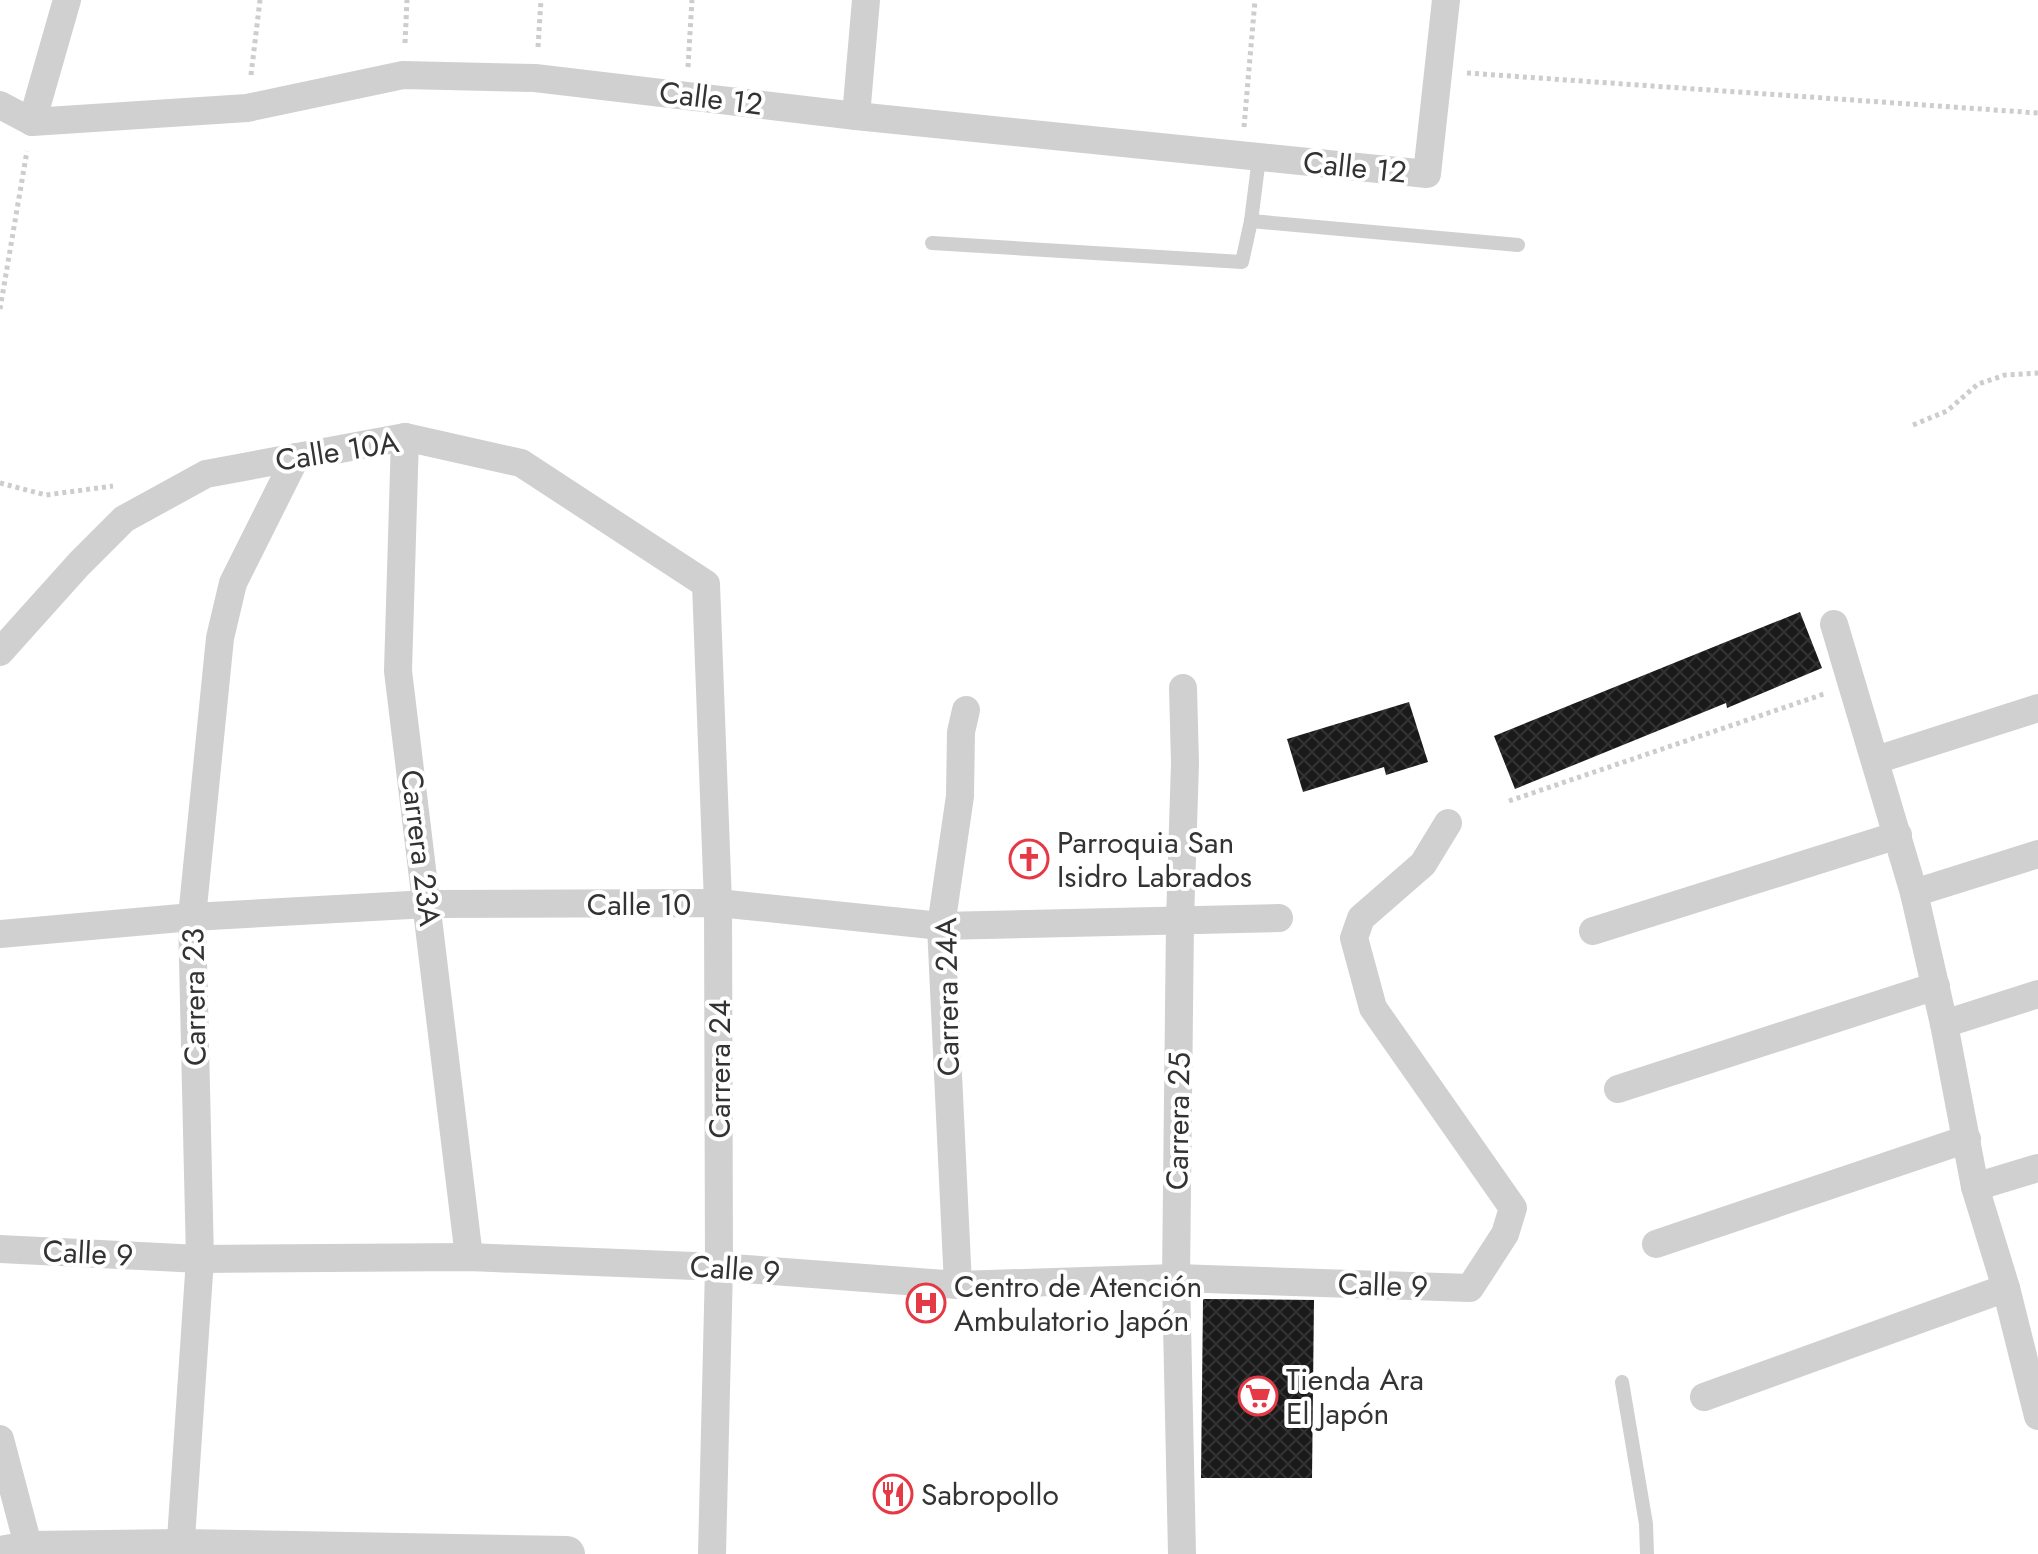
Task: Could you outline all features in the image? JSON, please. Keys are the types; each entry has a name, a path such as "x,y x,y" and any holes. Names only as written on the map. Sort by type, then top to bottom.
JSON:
{"street":[{"path":"0,105 32,122 67,0"},
{"path":"856,116 866,0"},
{"path":"1438,71 1446,0"},
{"name":"Calle 12","path":"32,122 247,108 403,75 535,78 856,116 1427,174 1438,71"},
{"name":"Calle 10A","path":"0,652 124,519 206,474 405,437 521,463 706,584"},
{"name":"Carrera 23A","path":"405,437 398,671 469,1257"},
{"name":"Carrera 23","path":"180,1551 200,1259 192,917 220,638 233,583 296,457"},
{"name":"Carrera 24","path":"706,584 718,903 719,1267 712,1554"},
{"path":"1834,624 1914,893 1944,1024 1975,1187 2006,1288 2038,1416"},
{"name":"Carrera 25","path":"1182,1554 1176,1278 1185,763 1183,688"},
{"path":"1876,760 2038,708"},
{"name":"Carrera 24A","path":"958,1285 941,926 960,796 961,732 966,710"},
{"name":"Calle 9","path":"0,1249 200,1259 469,1257 719,1267 958,1285 1176,1278 1470,1288 1505,1234 1513,1208 1373,1008 1354,938 1361,918 1423,864 1448,823"},
{"path":"1593,931 1898,835"},
{"path":"1914,893 2038,854"},
{"name":"Calle 10","path":"0,934 192,917 428,904 718,903 941,926 1279,918"},
{"path":"1618,1089 1936,986"},
{"path":"1944,1024 2038,994"},
{"path":"1656,1244 1967,1139"},
{"path":"1975,1187 2038,1168"},
{"path":"1704,1397 2006,1288"},
{"path":"0,1439 15,1551 567,1554"}],"lane":[{"path":"932,243 1242,262 1251,221 1250,156"},
{"path":"1251,221 1518,245"},
{"path":"1622,1382 1646,1524 1647,1554"}],"path":[{"path":"247,108 260,0"},
{"path":"403,75 407,0"},
{"path":"535,78 541,0"},
{"path":"686,95 692,0"},
{"path":"1250,156 1255,0"},
{"path":"1438,71 2038,113"},
{"path":"0,309 32,122"},
{"path":"1913,425 1947,411 1978,384 2005,375 2038,373"},
{"path":"0,483 46,495 119,485"},
{"path":"1509,801 1852,684"}],"building":[{"path":"1800,612 1822,668 1727,708 1726,703 1515,789 1494,736"},
{"path":"1409,702 1428,762 1386,775 1384,767 1303,792 1287,739"},
{"path":"1203,1299 1314,1300 1312,1478 1201,1478"}],"place":[{"name":"Parroquia San Isidro Labrados","path":"1029,859"},
{"name":"Centro de Atención Ambulatorio Japón","path":"926,1303"},
{"name":"Tienda Ara El Japón","path":"1258,1396"},
{"name":"Sabropollo","path":"893,1494"}]}
